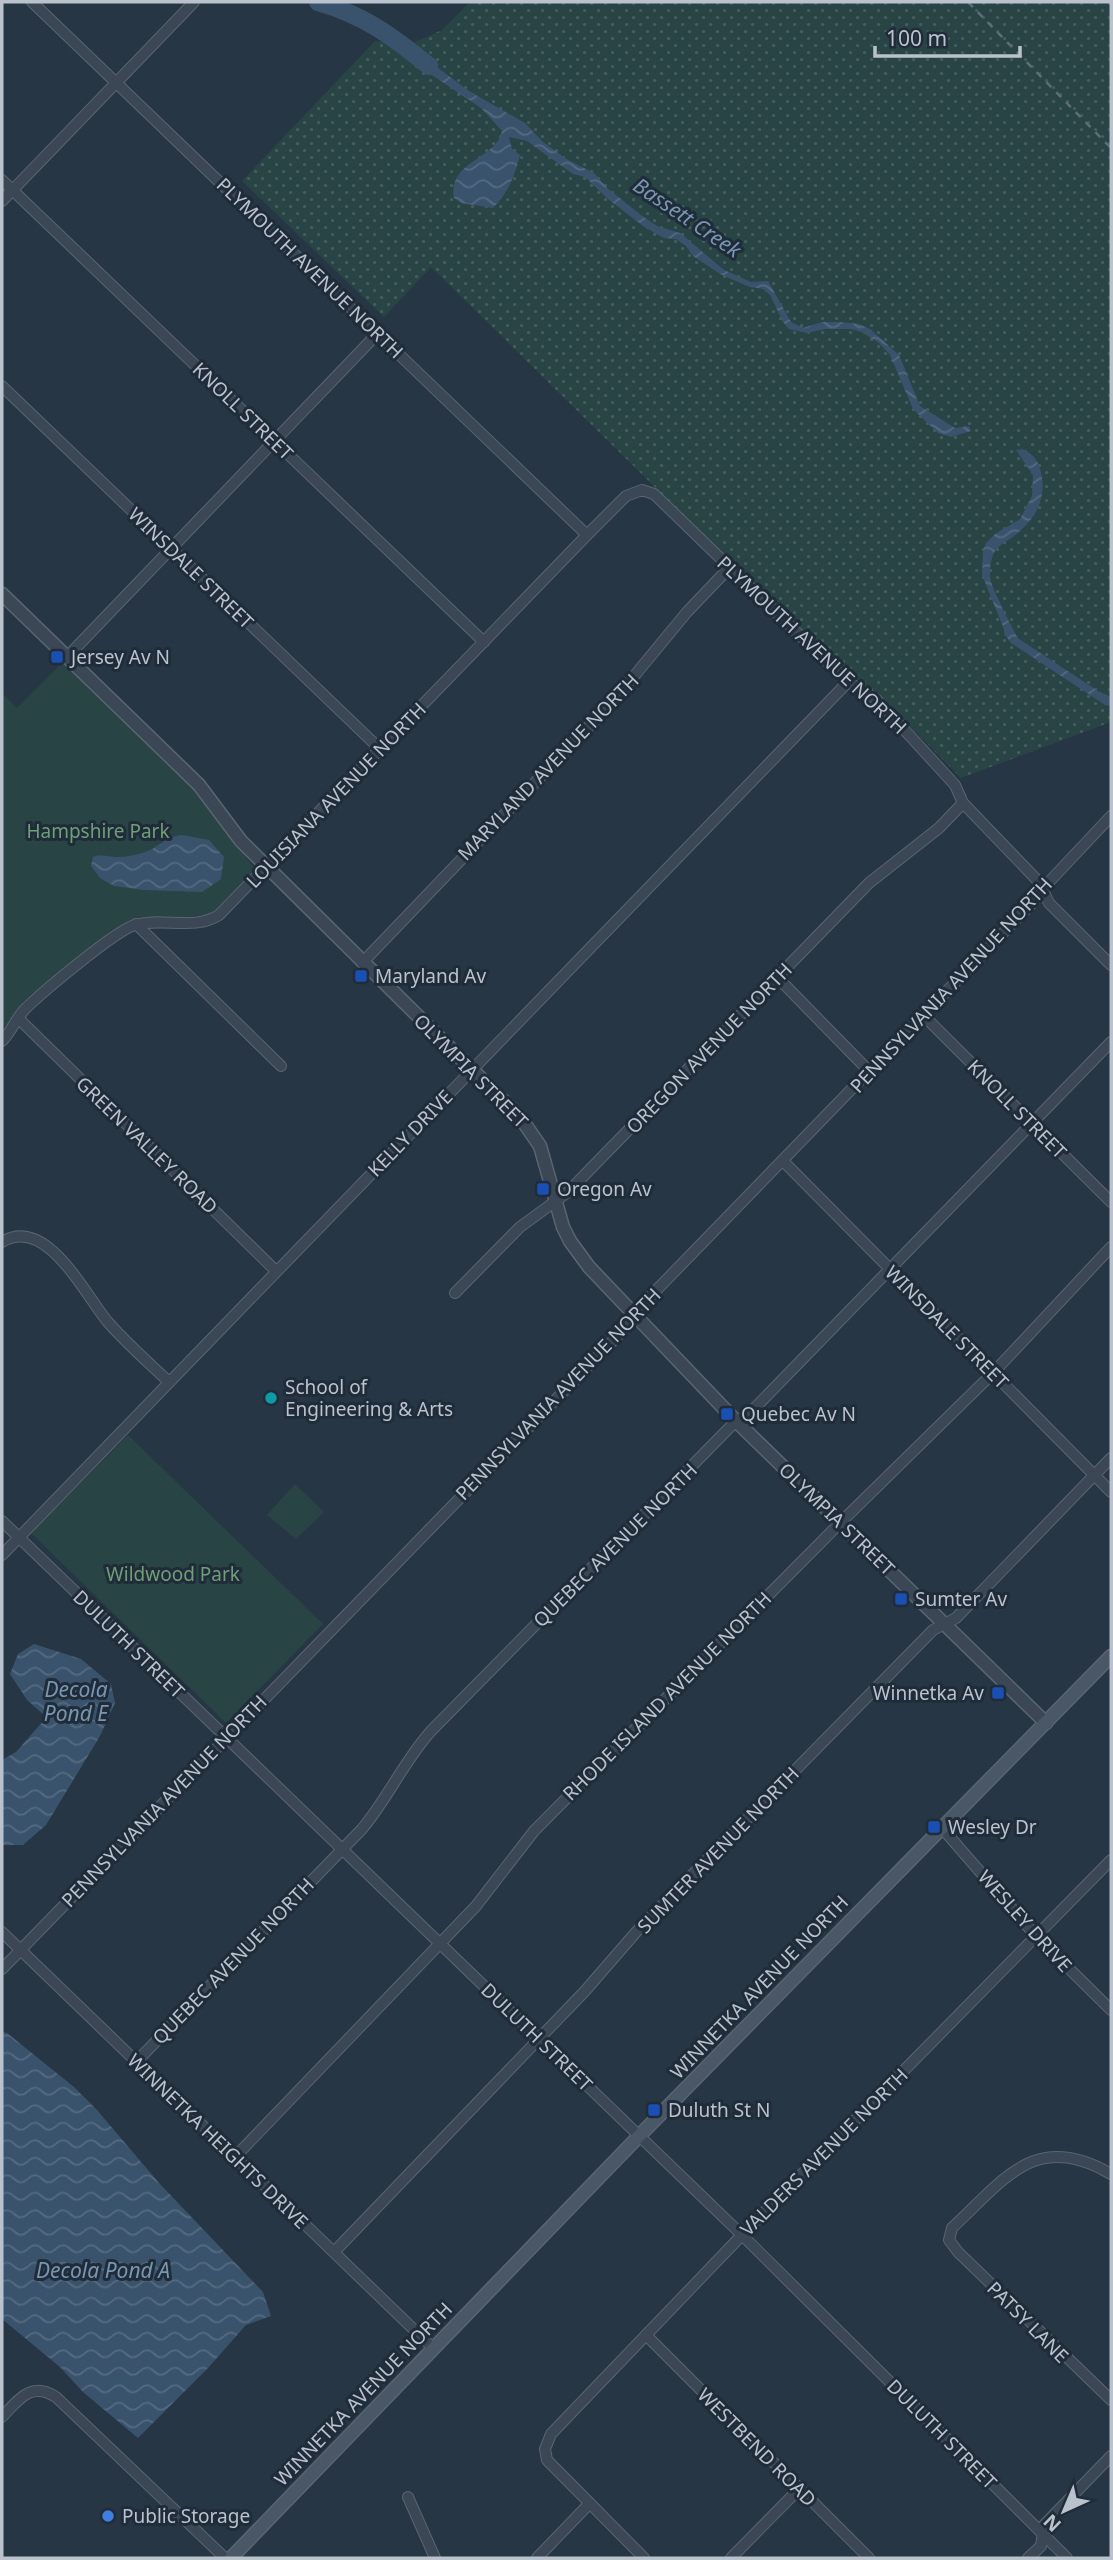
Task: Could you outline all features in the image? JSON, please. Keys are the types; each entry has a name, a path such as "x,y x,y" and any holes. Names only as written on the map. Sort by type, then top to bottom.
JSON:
{"main road":[{"name":"WINNETKA AVENUE NORTH","path":"231,2558 1111,1656"}],"street":[{"name":"PLYMOUTH AVENUE NORTH","path":"32,2 587,535"},
{"path":"2,201 194,2"},
{"name":"KNOLL STREET","path":"2,180 484,642"},
{"path":"68,657 378,333"},
{"name":"WINSDALE STREET","path":"2,386 380,749"},
{"name":"PLYMOUTH AVENUE NORTH","path":"642,490 654,494 848,682 876,699 955,785 963,803 1040,881 1049,903 1111,965"},
{"name":"LOUISIANA AVENUE NORTH","path":"136,924 210,921 226,910 587,535 626,496 642,490"},
{"name":"MARYLAND AVENUE NORTH","path":"362,963 616,698 687,612 729,568"},
{"name":"OLYMPIA STREET","path":"2,594 199,785 241,841 532,1131 540,1146 563,1227 570,1241 636,1317 736,1421 1046,1723"},
{"name":"KELLY DRIVE","path":"2,1555 848,682"},
{"name":"OREGON AVENUE NORTH","path":"456,1293 520,1227 568,1192 869,883 939,828 963,803"},
{"name":"PENNSYLVANIA AVENUE NORTH","path":"2,1969 636,1317 641,1306 1043,892 1049,882 1111,816"},
{"path":"2,1041 25,1008 117,935 136,924 281,1066"},
{"path":"777,977 870,1072"},
{"name":"KNOLL STREET","path":"924,1016 1111,1202"},
{"name":"GREEN VALLEY ROAD","path":"19,1019 276,1271"},
{"name":"QUEBEC AVENUE NORTH","path":"136,2062 377,1811 416,1748 431,1731 736,1421 747,1416 1111,1042"},
{"name":"WINSDALE STREET","path":"783,1161 1111,1492"},
{"path":"2,1242 20,1234 39,1240 82,1283 105,1318 121,1336 169,1382"},
{"name":"RHODE ISLAND AVENUE NORTH","path":"235,2157 476,1906 534,1831 993,1373 1111,1247"},
{"name":"SUMTER AVENUE NORTH","path":"334,2252 540,2039 647,1922 933,1630 956,1618 1111,1458"},
{"name":"DULUTH STREET","path":"2,1521 742,2235 1067,2558"},
{"name":"WESLEY DRIVE","path":"942,1828 1036,1936 1111,2010"},
{"name":"VALDERS AVENUE NORTH","path":"589,2504 547,2460 545,2449 551,2434 742,2235 1111,1860"},
{"name":"WINNETKA HEIGHTS DRIVE","path":"2,1933 434,2349"},
{"name":"PATSY LANE","path":"1111,2174 1086,2161 1069,2156 1036,2159 1021,2166 952,2228 949,2240 958,2252 1111,2400"},
{"name":"WESTBEND ROAD","path":"646,2335 869,2558"},
{"path":"2,2417 26,2394 37,2390 47,2391 226,2558"},
{"path":"1028,2558 1041,2546 1044,2525 1111,2456"},
{"path":"731,2558 799,2489"},
{"path":"408,2497 435,2558"},
{"path":"537,2558 589,2504 645,2558"}],"green space":[{"path":"470,2 1111,2 1111,722 961,778 882,698 832,661 431,267 384,317 242,181 375,41 415,42 442,30"},
{"name":"Hampshire Park","path":"63,662 196,792 255,869 209,915 135,921 112,930 22,1002 6,1027 2,1023 2,693 17,708"},
{"name":"Wildwood Park","path":"128,1435 323,1624 226,1723 31,1533"},
{"path":"295,1484 324,1512 296,1539 267,1515"}],"water":[{"path":"417,47 434,65 469,91 525,123 543,142 568,160 594,173 607,188 657,226 680,233 724,270 751,282 768,281 791,322 803,328 822,322 839,322 859,324 870,329 899,355 920,406 955,428 969,426 971,431 951,437 938,433 913,409 890,355 879,343 862,332 851,329 825,329 807,333 789,329 770,295 763,289 750,287 722,275 693,256 686,246 676,239 664,238 643,226 585,177 573,174 527,141 509,137 512,149 520,155 510,184 493,208 461,203 454,198 454,186 458,176 491,148 502,131 481,108 432,75 408,54"},
{"path":"1022,449 1031,454 1038,464 1042,478 1042,496 1040,504 1026,525 995,552 991,565 991,582 1019,639 1111,697 1111,706 1105,705 1011,643 1004,634 982,575 986,543 995,534 1020,519 1032,496 1033,475 1016,450"},
{"path":"182,835 209,840 224,857 221,879 202,892 114,886 100,878 91,866 93,857 137,854"},
{"name":"Decola Pond E","path":"34,1644 81,1659 111,1684 115,1703 100,1736 46,1825 23,1845 2,1845 2,1760 16,1752 45,1719 27,1700 10,1674 18,1654"},
{"name":"Decola Pond A","path":"2,2032 7,2033 74,2087 159,2183 263,2292 271,2316 246,2325 208,2368 138,2438 2,2319"}],"waterway":[{"name":"Bassett Creek","path":"318,2 350,13 377,28 429,66"}],"railway":[{"path":"968,2 1111,148"}],"place":[{"name":"Jersey Av N","path":"57,657"},
{"name":"Maryland Av","path":"361,976"},
{"name":"Oregon Av","path":"543,1189"},
{"name":"School of Engineering & Arts","path":"271,1398"},
{"name":"Quebec Av N","path":"727,1414"},
{"name":"Sumter Av","path":"901,1599"},
{"name":"Winnetka Av","path":"998,1693"},
{"name":"Wesley Dr","path":"934,1827"},
{"name":"Duluth St N","path":"654,2110"},
{"name":"Public Storage","path":"108,2516"}]}
